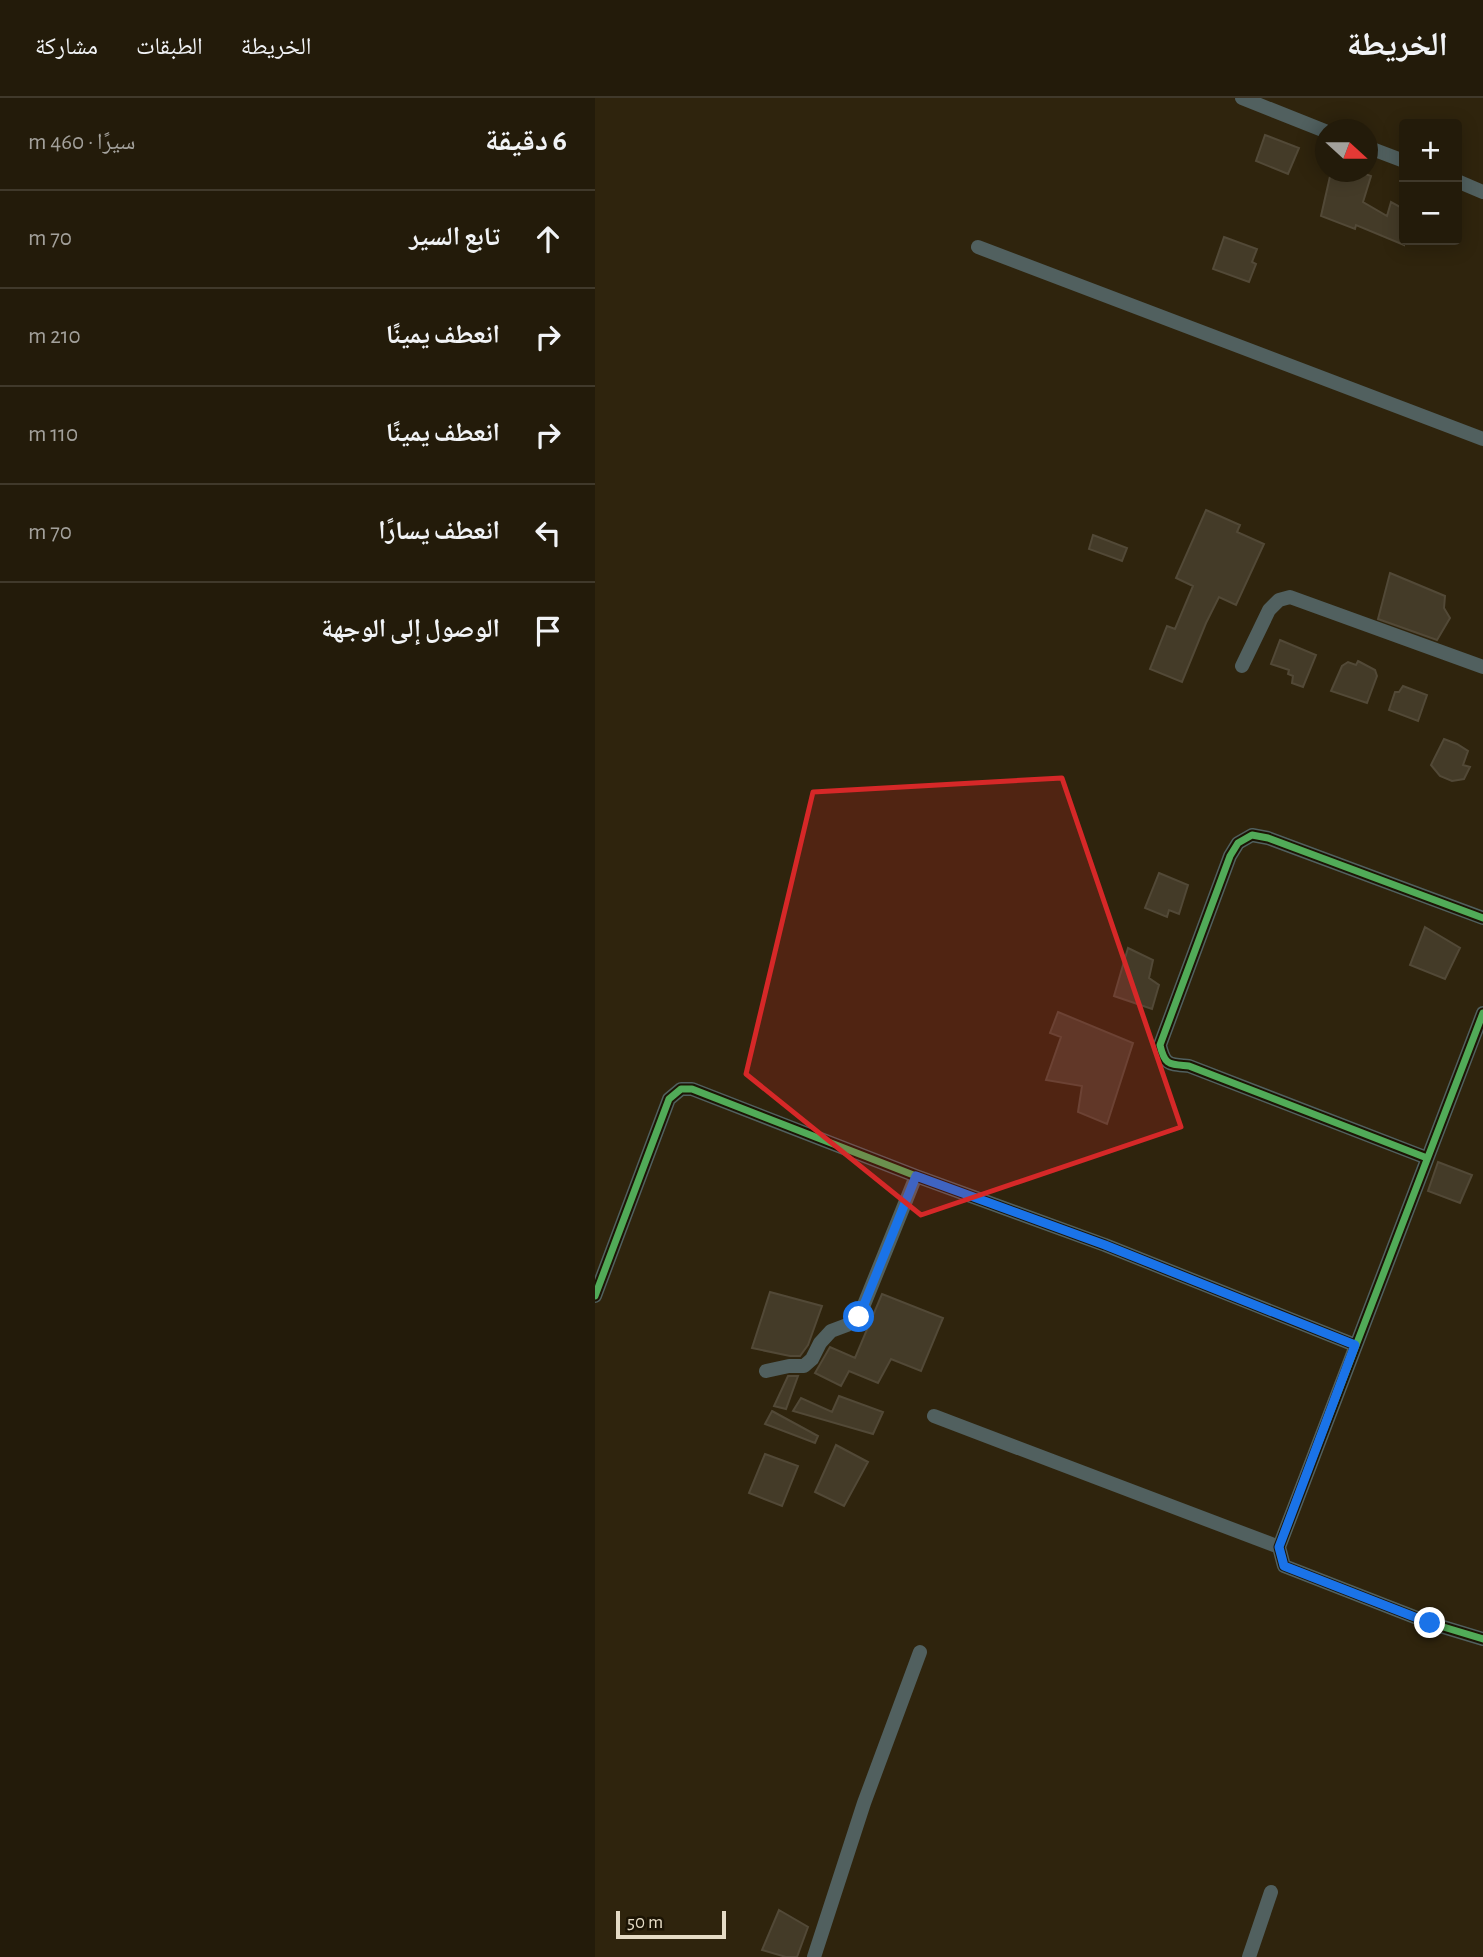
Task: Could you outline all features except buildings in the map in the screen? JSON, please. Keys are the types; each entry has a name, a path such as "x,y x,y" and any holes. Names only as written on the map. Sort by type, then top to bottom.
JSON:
{"street":[{"path":"1242,98 1315,127"},
{"path":"1378,151 1399,159"},
{"path":"1459,182 1483,192"},
{"path":"978,247 1483,439"},
{"path":"1243,666 1269,610 1279,600 1290,597 1483,667"},
{"path":"1427,1158 1189,1066 1169,1063 1163,1058 1160,1045 1230,856 1238,844 1252,835 1268,838 1483,918"},
{"path":"1483,1013 1279,1547 1284,1566 1430,1623 1483,1639"},
{"path":"595,1296 669,1099 681,1089 692,1089 916,1176 1105,1245 1355,1345"},
{"path":"766,1371 804,1366 831,1331 859,1317 916,1176"},
{"path":"934,1416 1279,1547"},
{"path":"814,1957 864,1803 920,1652"},
{"path":"1248,1957 1271,1892"}],"highlighted area":[{"path":"1062,778 1181,1127 921,1215 746,1074 813,792"}],"cycle path":[{"path":"1427,1158 1189,1066 1169,1063 1160,1045 1230,856 1238,843 1252,835 1268,838 1483,918"},
{"path":"1483,1013 1279,1547 1284,1566 1430,1623 1483,1639"},
{"path":"595,1296 669,1099 681,1089 692,1089 916,1176 1105,1245 1355,1345"}],"route":[{"path":"859,1317 916,1176 1105,1245 1355,1345 1279,1547 1284,1566 1430,1623"}]}
